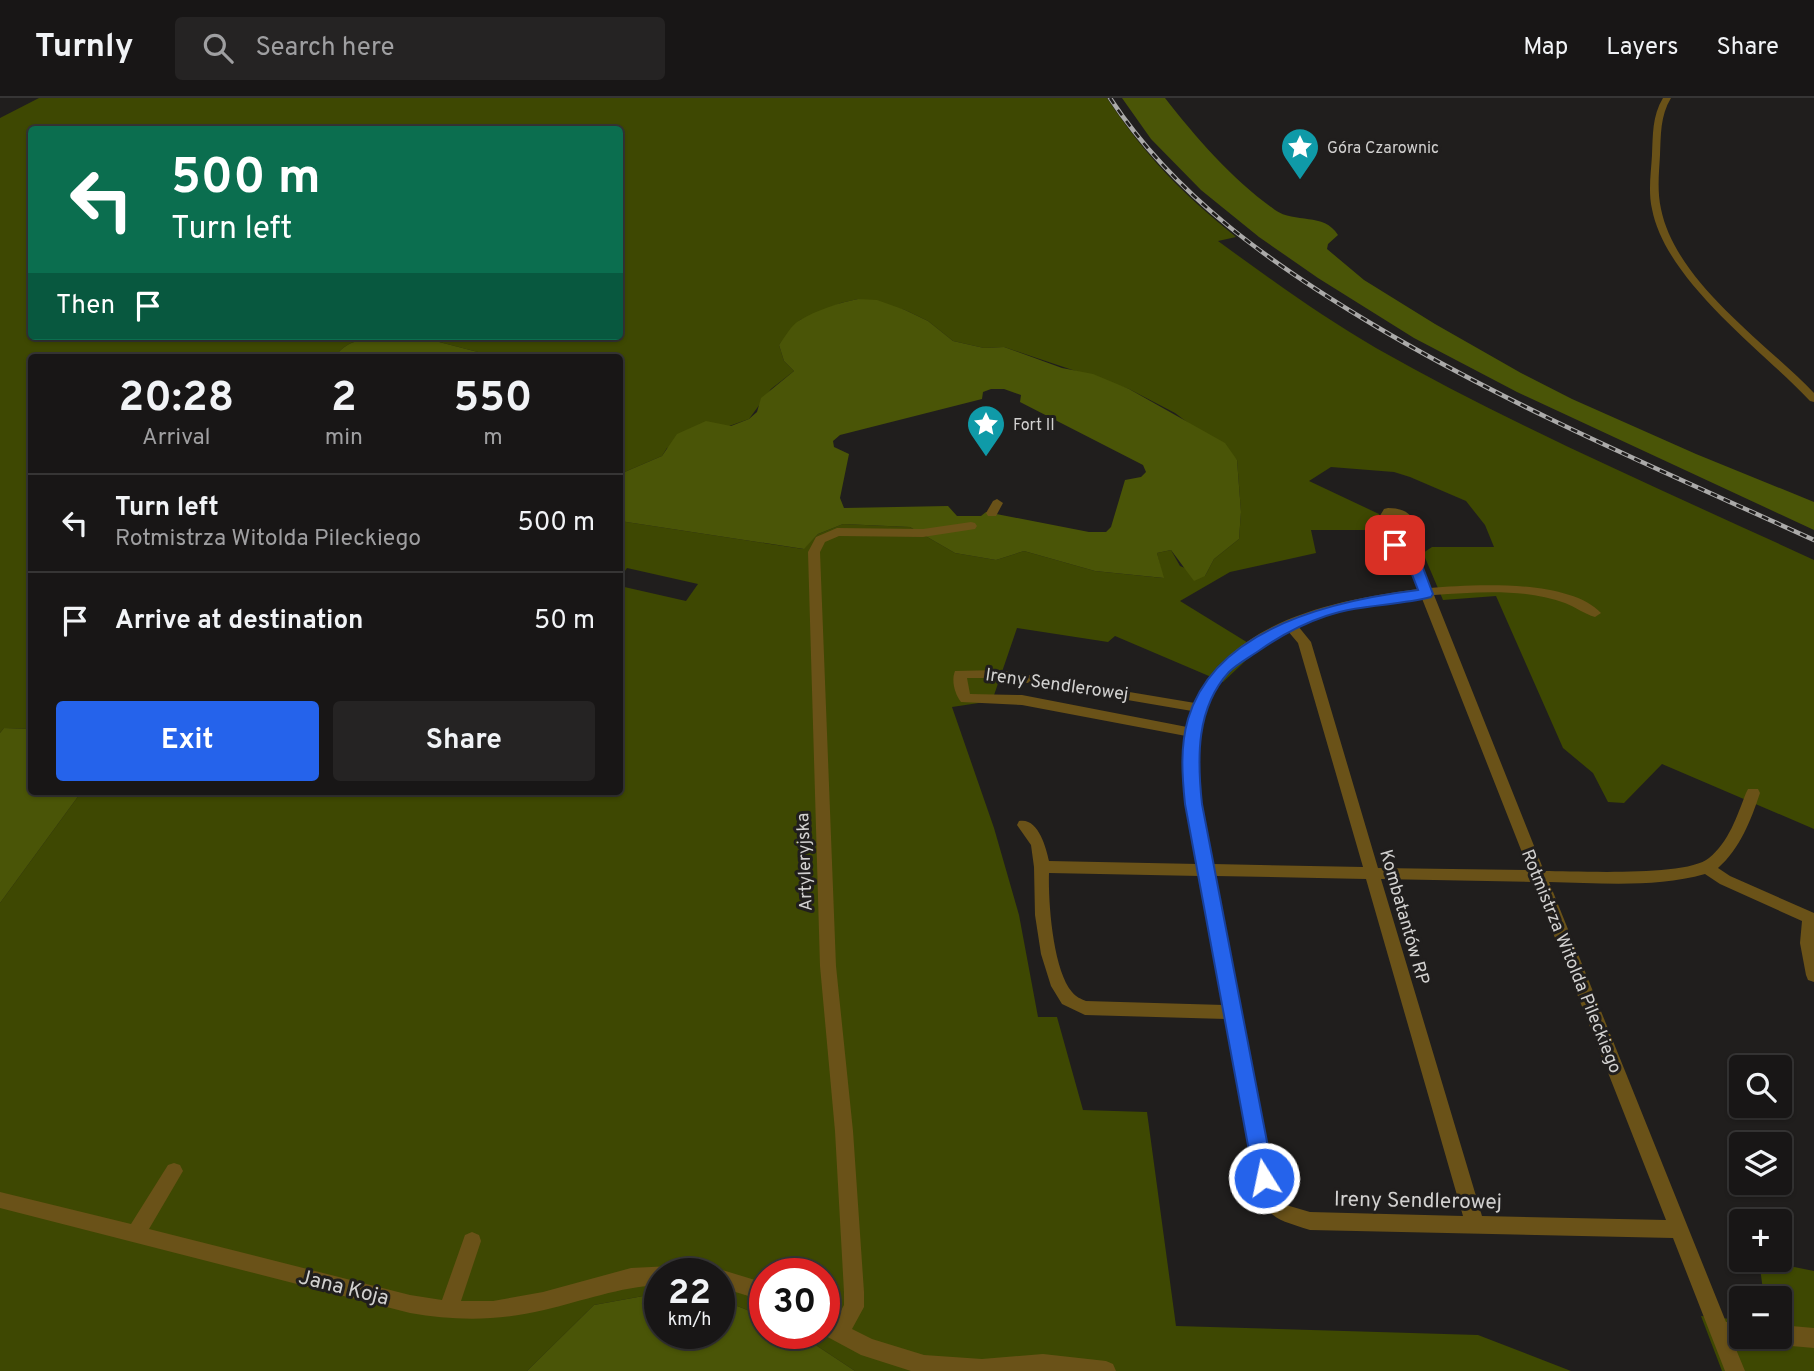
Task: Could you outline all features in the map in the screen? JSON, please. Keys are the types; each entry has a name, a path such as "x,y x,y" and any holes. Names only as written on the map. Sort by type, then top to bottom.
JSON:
{"street":[{"path":"1667,98 1658,121 1654,195 1657,215 1666,240 1686,271 1814,399"},
{"name":"Artyleryjska","path":"840,1320 853,1307 854,1292 844,1131 827,954 814,552 820,540 837,532 923,533 971,526"},
{"name":"Rotmistrza Witolda Pileckiego","path":"1410,552 1735,1371"},
{"name":"Ireny Sendlerowej","path":"1595,613 1572,601 1521,590 1491,589 1426,594 1354,604 1321,612 1290,625 1263,640 1225,668 1212,684 1199,708 1193,733 1189,765 1191,785 1264,1178 1269,1195 1280,1212 1310,1221 1679,1229"},
{"name":"Kombatantów RP","path":"1290,625 1304,642 1475,1224"},
{"name":"Ireny Sendlerowej","path":"1193,733 1022,701 966,699 962,694 960,674 998,674 1199,708"},
{"path":"1042,867 1538,877 1661,876 1707,868 1717,862 1727,850 1753,793"},
{"path":"1024,825 1038,844 1048,944 1062,991 1067,999 1085,1008 1233,1012"},
{"path":"1707,868 1725,880 1812,919 1808,943 1814,975"},
{"path":"135,1234 174,1171"},
{"name":"Jana Koja","path":"0,1200 410,1304 448,1310 516,1307 631,1277 644,1276"},
{"path":"448,1310 472,1241"},
{"path":"840,1332 893,1357 924,1365 973,1369 1043,1364 1106,1371"},
{"path":"1719,1332 1729,1332"},
{"path":"1792,1336 1814,1338"}],"green space":[{"path":"39,98 1107,98 1150,156 1198,205 1236,237 1218,241 1335,323 1483,405 1814,560 1814,829 1662,764 1624,803 1608,802 1593,773 1563,748 1496,596 1443,600 1423,553 1432,547 1494,547 1485,525 1466,501 1394,472 1331,467 1309,481 1379,514 1385,530 1311,530 1316,553 1230,572 1180,601 1258,649 1223,682 1115,636 1108,642 1017,628 992,701 952,707 994,828 1019,915 1038,1017 1057,1017 1083,1110 1147,1112 1176,1326 1478,1335 1571,1371 855,1371 822,1349 840,1349 840,1258 749,1258 749,1311 735,1305 735,1258 644,1258 644,1296 594,1305 527,1371 0,1371 0,903 79,795 623,795 623,587 686,601 698,584 627,568 623,574 623,521 803,549 818,534 843,524 910,527 955,553 996,560 1024,551 1095,571 1163,578 1157,553 1171,550 1180,566 1205,576 1214,559 1239,539 1241,512 1237,460 1175,413 1129,389 1004,347 984,348 953,341 928,321 905,310 858,299 800,320 779,345 784,361 794,371 771,389 749,419 667,448 662,456 623,473 623,354 485,354 431,340 623,340 623,126 28,126 28,340 361,340 349,344 337,354 28,354 28,729 4,728 0,733 0,118"},
{"path":"1122,98 1165,98 1216,158 1275,210 1291,217 1325,223 1332,228 1338,235 1328,244 1327,249 1364,280 1435,324 1572,399 1814,502 1814,530 1517,392 1414,338 1318,278 1259,237 1201,190 1151,139"},
{"path":"858,299 877,300 928,321 953,341 984,348 1004,347 1062,368 1093,374 1129,389 1225,443 1237,460 1241,512 1239,539 1214,559 1205,576 1194,581 1171,550 1157,553 1164,578 1095,571 1024,551 996,560 955,553 910,527 843,524 818,534 804,549 623,521 623,473 662,456 677,434 706,421 731,426 749,419 757,412 761,398 794,371 784,361 779,345 800,320 828,307","holes":["991,389 1004,389 1021,395 1020,402 1143,465 1146,472 1141,477 1125,480 1111,527 1106,532 1089,532 986,512 981,516 957,516 948,506 844,508 840,498 849,454 834,447 833,441 840,435 982,399 983,392"]},
{"path":"361,340 431,340 485,354 337,354 349,344"},
{"path":"4,728 28,729 28,795 79,795 0,903 0,733"},
{"path":"1792,1267 1814,1271 1814,1371 1722,1371 1701,1316 1729,1319 1729,1349 1792,1349 1792,1286 1762,1286 1761,1272 1792,1272"},
{"path":"644,1296 644,1349 735,1349 735,1305 749,1311 749,1349 822,1349 855,1371 527,1371 594,1305"}],"railway":[{"path":"1110,98 1164,167 1195,197 1262,252 1335,301 1425,355 1480,384 1646,464 1814,540"}],"place":[{"name":"Góra Czarownic","path":"1300,181"},
{"name":"Fort II","path":"986,458"}],"route":[{"path":"1264,1178 1191,785 1189,765 1195,720 1204,696 1225,668 1275,633 1321,612 1372,600 1426,594 1410,552 1395,545"}]}
